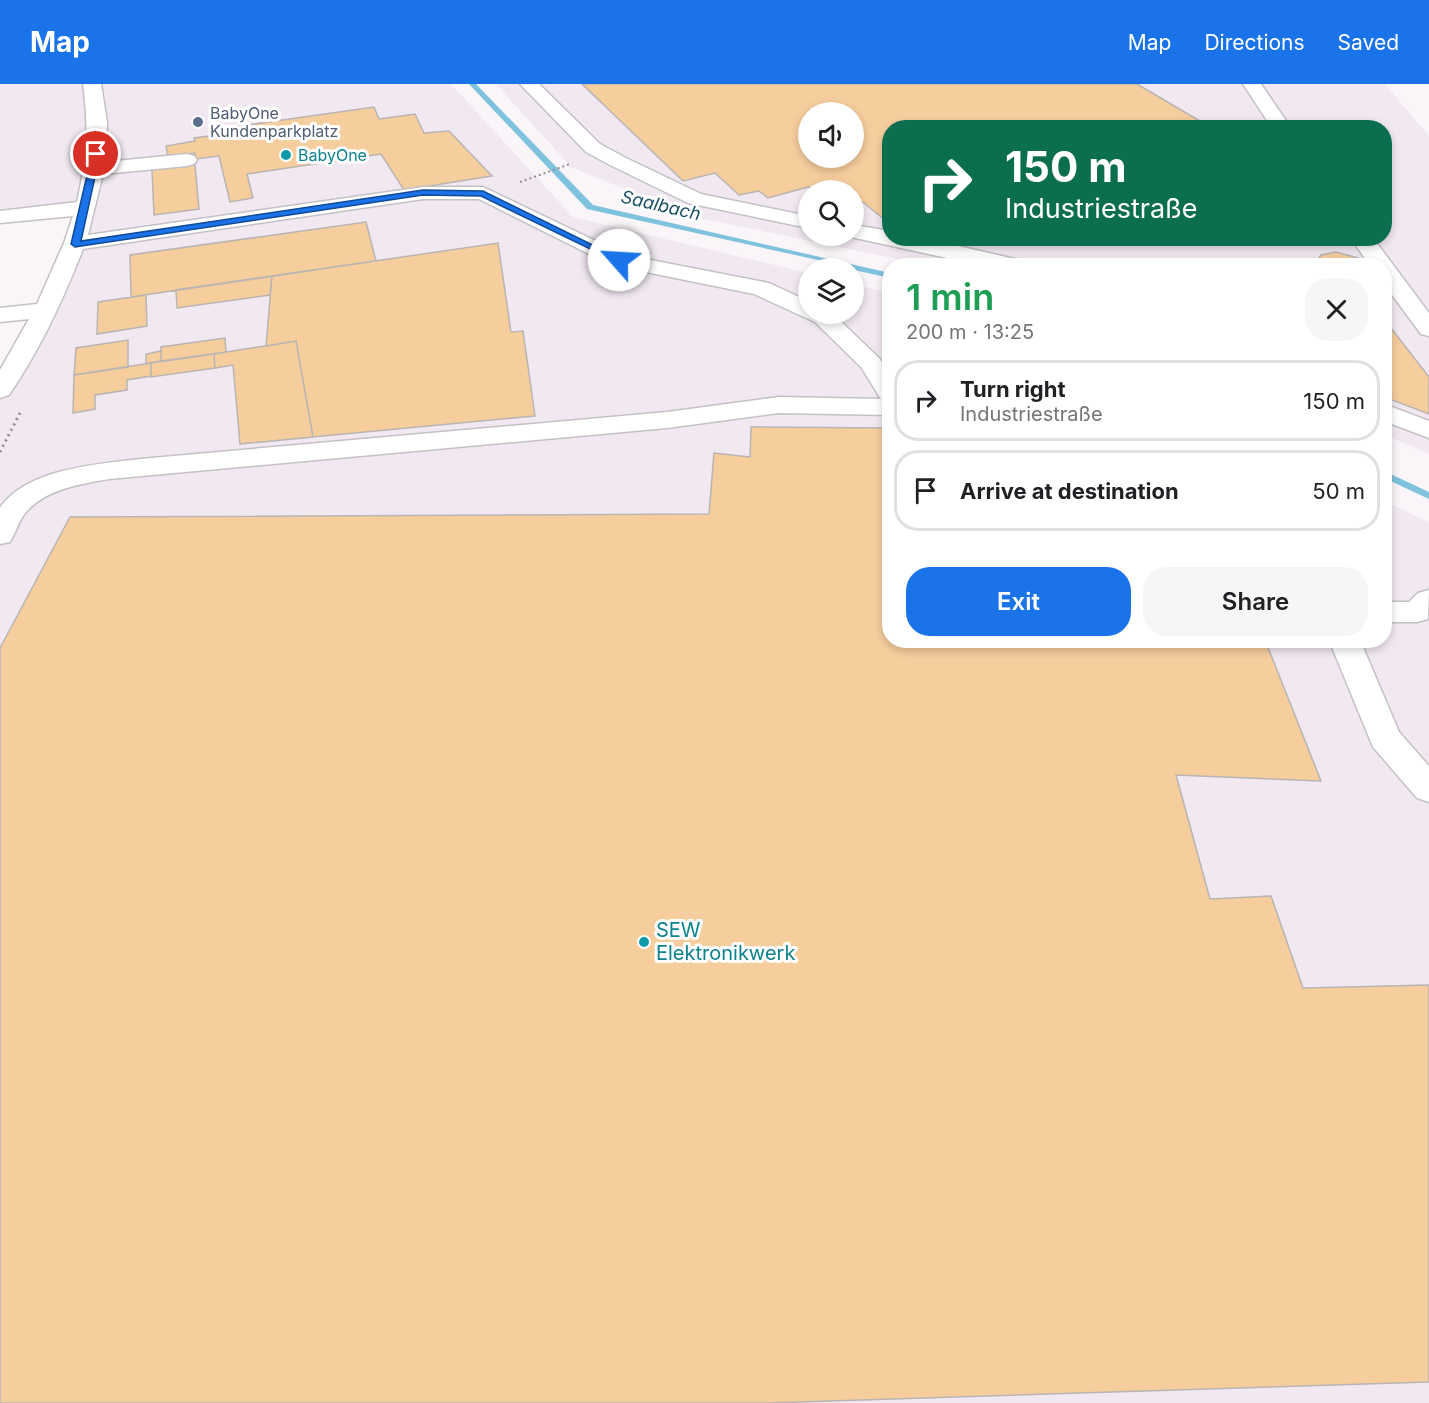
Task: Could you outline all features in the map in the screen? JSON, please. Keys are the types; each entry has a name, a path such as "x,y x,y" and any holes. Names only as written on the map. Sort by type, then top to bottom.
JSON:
{"street":[{"path":"0,390 46,310 75,244 94,169 98,138 92,84"},
{"path":"529,84 593,148 627,166 694,199 798,220"},
{"path":"1252,84 1277,120"},
{"path":"94,169 187,160"},
{"path":"75,244 423,193 483,193 619,260 761,288 798,305"},
{"path":"0,217 85,207"},
{"path":"864,233 882,236"},
{"path":"926,246 980,258"},
{"path":"1392,282 1429,329"},
{"path":"0,315 46,310"},
{"path":"830,324 870,363 882,382"},
{"path":"0,535 16,505 42,488 80,475 140,467 667,420 779,405 882,407"},
{"path":"1392,415 1429,430"},
{"path":"1392,612 1417,612 1429,600"},
{"path":"1347,648 1385,738 1429,789"}],"path":[{"path":"540,175 565,166"}],"shaded area":[{"name":"SEW Elektronikwerk","path":"0,84 451,84 573,217 798,271 798,324 864,324 864,287 882,291 882,648 1392,648 1392,504 1429,523 1429,1403 0,1403 0,390 83,215 0,224"},
{"path":"496,84 1385,84 1429,136 1429,454 1392,438 1392,258 892,258 834,246 864,246 864,180 798,180 798,238 690,216 571,167"}],"building":[{"path":"582,84 1137,84 1198,120 882,120 882,218 864,203 864,180 798,180 798,190 768,198 759,191 739,195 715,173 683,181"},
{"name":"BabyOne","path":"374,107 379,119 415,114 424,133 449,131 492,176 404,190 381,154 247,174 253,198 230,202 219,156 196,159 195,153 168,157 166,146 195,141 194,138 241,132 240,126"},
{"path":"195,165 199,209 154,215 152,170"},
{"path":"366,222 376,261 131,297 130,255"},
{"path":"498,243 511,332 523,331 535,416 313,437 296,341 266,346 272,276"},
{"path":"1336,252 1358,258 1319,258 1321,255"},
{"path":"272,276 270,295 177,308 176,290"},
{"path":"146,295 147,326 97,334 98,302"},
{"path":"1392,329 1429,377 1429,414 1392,400"},
{"path":"225,338 226,352 161,361 161,347"},
{"path":"128,340 128,367 74,375 76,348"},
{"path":"296,341 313,437 240,444 233,365 215,368 214,354"},
{"path":"161,351 161,361 146,364 146,354"},
{"path":"214,354 215,368 151,377 151,363"},
{"path":"151,363 151,376 127,380 127,390 95,395 95,409 73,413 74,375"},
{"name":"SEW Elektronikwerk","path":"751,427 882,428 882,648 1268,648 1321,781 1176,775 1210,899 1271,896 1303,988 1429,985 1429,1382 768,1403 0,1403 0,648 70,517 709,514 714,453 750,457"}],"waterway":[{"name":"Saalbach","path":"472,84 590,207 882,274"},
{"name":"Saalbach","path":"1392,478 1429,496"}],"place":[{"name":"BabyOne Kundenparkplatz","path":"198,122"},
{"name":"BabyOne","path":"286,155"},
{"name":"SEW Elektronikwerk","path":"644,942"}],"route":[{"path":"96,154 75,244 423,193 483,193 619,260"}]}
